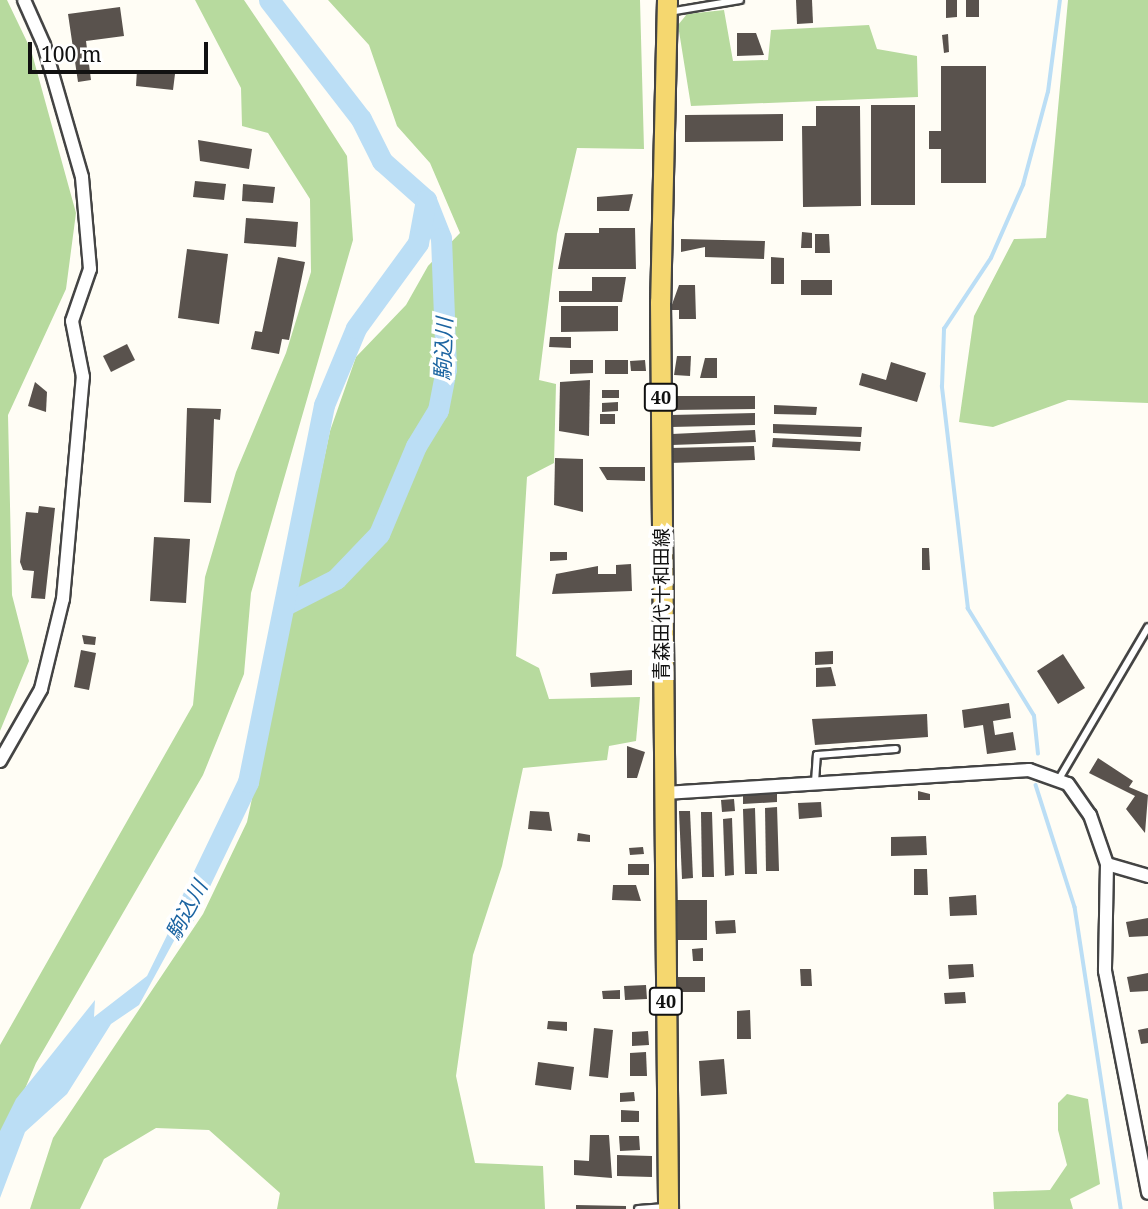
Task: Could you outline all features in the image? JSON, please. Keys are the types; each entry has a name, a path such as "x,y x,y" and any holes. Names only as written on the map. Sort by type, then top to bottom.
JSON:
{"main road":[{"name":"青森田代十和田線","path":"667,6 660,302 668,1208"}],"street":[{"path":"0,761 41,689 63,598 83,377 72,321 90,269 82,177 44,45 23,0"},
{"path":"665,793 1029,770 1059,779 1090,815 1107,864 1105,971 1142,1129 1148,1193"},
{"path":"1107,864 1148,876"}],"lane":[{"path":"667,6 740,0"},
{"path":"1059,779 1148,627"},
{"path":"815,782 817,755 896,749"},
{"path":"638,1209 668,1208"}],"green space":[{"path":"0,0 7,0 31,50 76,213 66,289 8,415 12,595 29,661 0,731"},
{"path":"195,0 244,0 300,83 347,156 353,240 251,593 244,674 203,775 36,1063 0,1147 0,1045 193,705 205,577 236,472 286,353 311,272 310,199 268,133 242,126 241,88"},
{"path":"328,0 640,0 644,149 577,148 557,234 539,380 556,384 554,463 527,477 516,656 539,668 549,699 640,697 636,741 609,746 607,760 523,768 502,866 473,955 456,1076 475,1163 543,1166 545,1209 277,1209 280,1193 209,1130 156,1128 104,1159 80,1209 30,1209 53,1138 203,914 247,822 330,431 356,357 406,305 428,266 460,233 430,163 397,126 369,45"},
{"path":"1068,0 1148,0 1148,403 1068,400 993,427 959,422 974,316 1014,239 1046,238"},
{"path":"724,10 733,61 768,60 771,30 869,25 877,49 917,56 918,97 691,106 678,25 687,14"},
{"path":"1067,1094 1088,1099 1100,1184 1070,1199 1073,1209 994,1209 993,1192 1050,1190 1067,1165 1058,1130 1058,1103"}],"water":[{"path":"206,882 139,1005 111,1024 67,1094 25,1132 0,1198 0,1131 16,1099 95,1000 94,1017 147,976 177,915"}],"building":[{"path":"796,0 812,0 813,23 797,24"},
{"path":"946,0 957,0 957,17 946,18"},
{"path":"966,0 979,0 979,17 966,17"},
{"path":"120,7 124,36 86,41 91,80 78,82 68,14"},
{"path":"737,33 756,33 764,55 737,56"},
{"path":"948,34 949,52 944,53 942,35"},
{"path":"941,66 986,66 986,183 941,183 941,149 929,149 929,131 941,131"},
{"path":"137,70 175,74 173,90 136,86"},
{"path":"871,105 915,105 915,205 871,205"},
{"path":"816,106 860,106 861,206 803,207 802,126 816,126"},
{"path":"783,114 783,141 685,142 685,115"},
{"path":"198,140 252,149 249,169 200,161"},
{"path":"195,181 226,184 224,200 193,197"},
{"path":"243,184 275,187 273,203 242,201"},
{"path":"633,194 629,211 597,211 597,197"},
{"path":"246,218 298,222 296,247 244,243"},
{"path":"599,228 635,228 636,269 558,269 565,233 599,233"},
{"path":"802,232 812,233 812,248 801,248"},
{"path":"815,234 829,234 830,253 815,253"},
{"path":"681,239 765,241 764,259 705,257 705,247 681,252"},
{"path":"187,249 228,254 219,324 178,318"},
{"path":"278,257 305,262 289,340 282,339 279,354 251,349 255,331 262,332"},
{"path":"771,257 784,258 784,284 771,284"},
{"path":"592,277 626,277 622,302 559,302 559,291 592,291"},
{"path":"801,280 832,280 832,295 801,295"},
{"path":"679,285 695,285 696,319 679,319 679,310 670,310"},
{"path":"561,306 618,306 618,331 561,332"},
{"path":"550,337 571,337 571,348 549,347"},
{"path":"127,344 135,360 111,372 103,356"},
{"path":"677,356 691,356 690,376 674,375"},
{"path":"705,358 717,358 717,378 700,378"},
{"path":"570,360 593,360 593,373 570,374"},
{"path":"605,360 628,360 628,374 605,374"},
{"path":"645,360 646,371 631,371 630,361"},
{"path":"891,362 926,373 917,402 859,385 862,373 886,380"},
{"path":"590,380 589,436 559,431 560,382"},
{"path":"35,382 47,392 46,412 28,406"},
{"path":"602,390 619,390 619,398 602,398"},
{"path":"671,396 755,396 755,409 671,410"},
{"path":"618,402 618,411 602,412 602,403"},
{"path":"774,405 817,407 816,415 774,414"},
{"path":"187,408 221,409 220,420 214,419 211,503 184,502"},
{"path":"755,413 755,425 671,427 671,415"},
{"path":"600,414 615,414 615,424 600,424"},
{"path":"773,424 862,427 861,437 773,433"},
{"path":"755,430 756,442 672,445 672,434"},
{"path":"773,438 861,442 860,451 772,447"},
{"path":"754,446 755,460 670,463 670,448"},
{"path":"555,458 583,459 583,512 554,505"},
{"path":"599,467 645,467 645,481 607,480"},
{"path":"39,506 55,508 45,599 31,598 34,571 23,570 20,562 26,512 38,513"},
{"path":"154,537 190,539 186,603 150,601"},
{"path":"922,548 929,548 930,570 922,570"},
{"path":"550,552 567,552 567,560 550,561"},
{"path":"631,564 632,591 552,594 556,574 598,566 598,574 616,574 616,565"},
{"path":"82,635 96,637 95,645 84,644"},
{"path":"81,650 96,653 89,690 74,687"},
{"path":"833,651 833,664 815,665 815,652"},
{"path":"1063,654 1085,688 1058,704 1037,671"},
{"path":"831,667 836,686 816,687 816,668"},
{"path":"632,670 632,685 591,687 590,673"},
{"path":"1009,703 1011,718 993,721 995,735 1013,732 1016,750 987,754 983,725 964,728 962,710"},
{"path":"927,714 928,737 815,745 812,719"},
{"path":"627,746 645,752 637,778 627,778"},
{"path":"1098,758 1133,781 1129,787 1148,795 1145,833 1126,809 1135,796 1089,773"},
{"path":"918,791 930,794 930,800 918,800"},
{"path":"777,794 777,802 743,804 743,795"},
{"path":"734,799 735,811 722,812 721,800"},
{"path":"821,802 822,817 799,819 798,803"},
{"path":"777,807 779,871 766,871 765,808"},
{"path":"755,808 757,874 745,874 743,809"},
{"path":"530,811 549,812 552,831 528,829"},
{"path":"679,811 690,811 693,878 682,879"},
{"path":"701,812 712,812 714,877 702,877"},
{"path":"732,818 734,875 725,876 723,819"},
{"path":"578,833 590,835 590,842 577,841"},
{"path":"926,836 927,855 891,856 891,837"},
{"path":"643,847 644,854 630,855 629,848"},
{"path":"628,864 649,864 649,875 628,875"},
{"path":"914,869 927,869 928,895 914,895"},
{"path":"613,885 636,885 641,901 612,900"},
{"path":"976,895 977,915 950,916 949,897"},
{"path":"677,900 707,900 707,940 678,940"},
{"path":"1148,918 1148,936 1129,937 1126,922"},
{"path":"735,920 736,933 716,934 715,921"},
{"path":"703,948 703,961 693,961 692,949"},
{"path":"973,964 974,977 949,979 948,965"},
{"path":"800,969 811,969 812,986 801,986"},
{"path":"1148,973 1148,991 1130,992 1127,977"},
{"path":"677,977 705,977 705,992 677,992"},
{"path":"646,985 647,999 625,1000 624,986"},
{"path":"620,990 620,999 603,999 602,991"},
{"path":"965,992 966,1003 945,1004 944,993"},
{"path":"750,1010 751,1039 737,1039 737,1011"},
{"path":"548,1021 567,1022 567,1031 547,1029"},
{"path":"594,1028 613,1030 608,1078 589,1076"},
{"path":"1148,1028 1148,1043 1141,1044 1138,1030"},
{"path":"648,1031 649,1045 632,1046 632,1032"},
{"path":"646,1052 647,1076 630,1076 630,1053"},
{"path":"724,1059 727,1094 701,1096 699,1061"},
{"path":"538,1062 574,1067 571,1090 535,1085"},
{"path":"634,1092 635,1101 620,1102 620,1093"},
{"path":"621,1110 639,1111 639,1122 621,1122"},
{"path":"590,1135 609,1135 612,1178 574,1175 574,1160 589,1161"},
{"path":"619,1136 639,1136 640,1150 620,1151"},
{"path":"617,1155 652,1156 652,1177 617,1176"},
{"path":"576,1205 626,1206 626,1209 576,1209"}],"waterway":[{"name":"駒込川","path":"269,0 361,119 382,161 426,200 441,238 446,369 438,410 416,446 379,534 336,579 285,605"},
{"path":"1038,754 1034,716 968,609 942,387 944,329 991,258 1023,185 1048,92 1060,0"},
{"name":"駒込川","path":"183,917 248,782 324,405 356,328 418,243 426,200"},
{"path":"1036,785 1075,907 1121,1209"}]}
